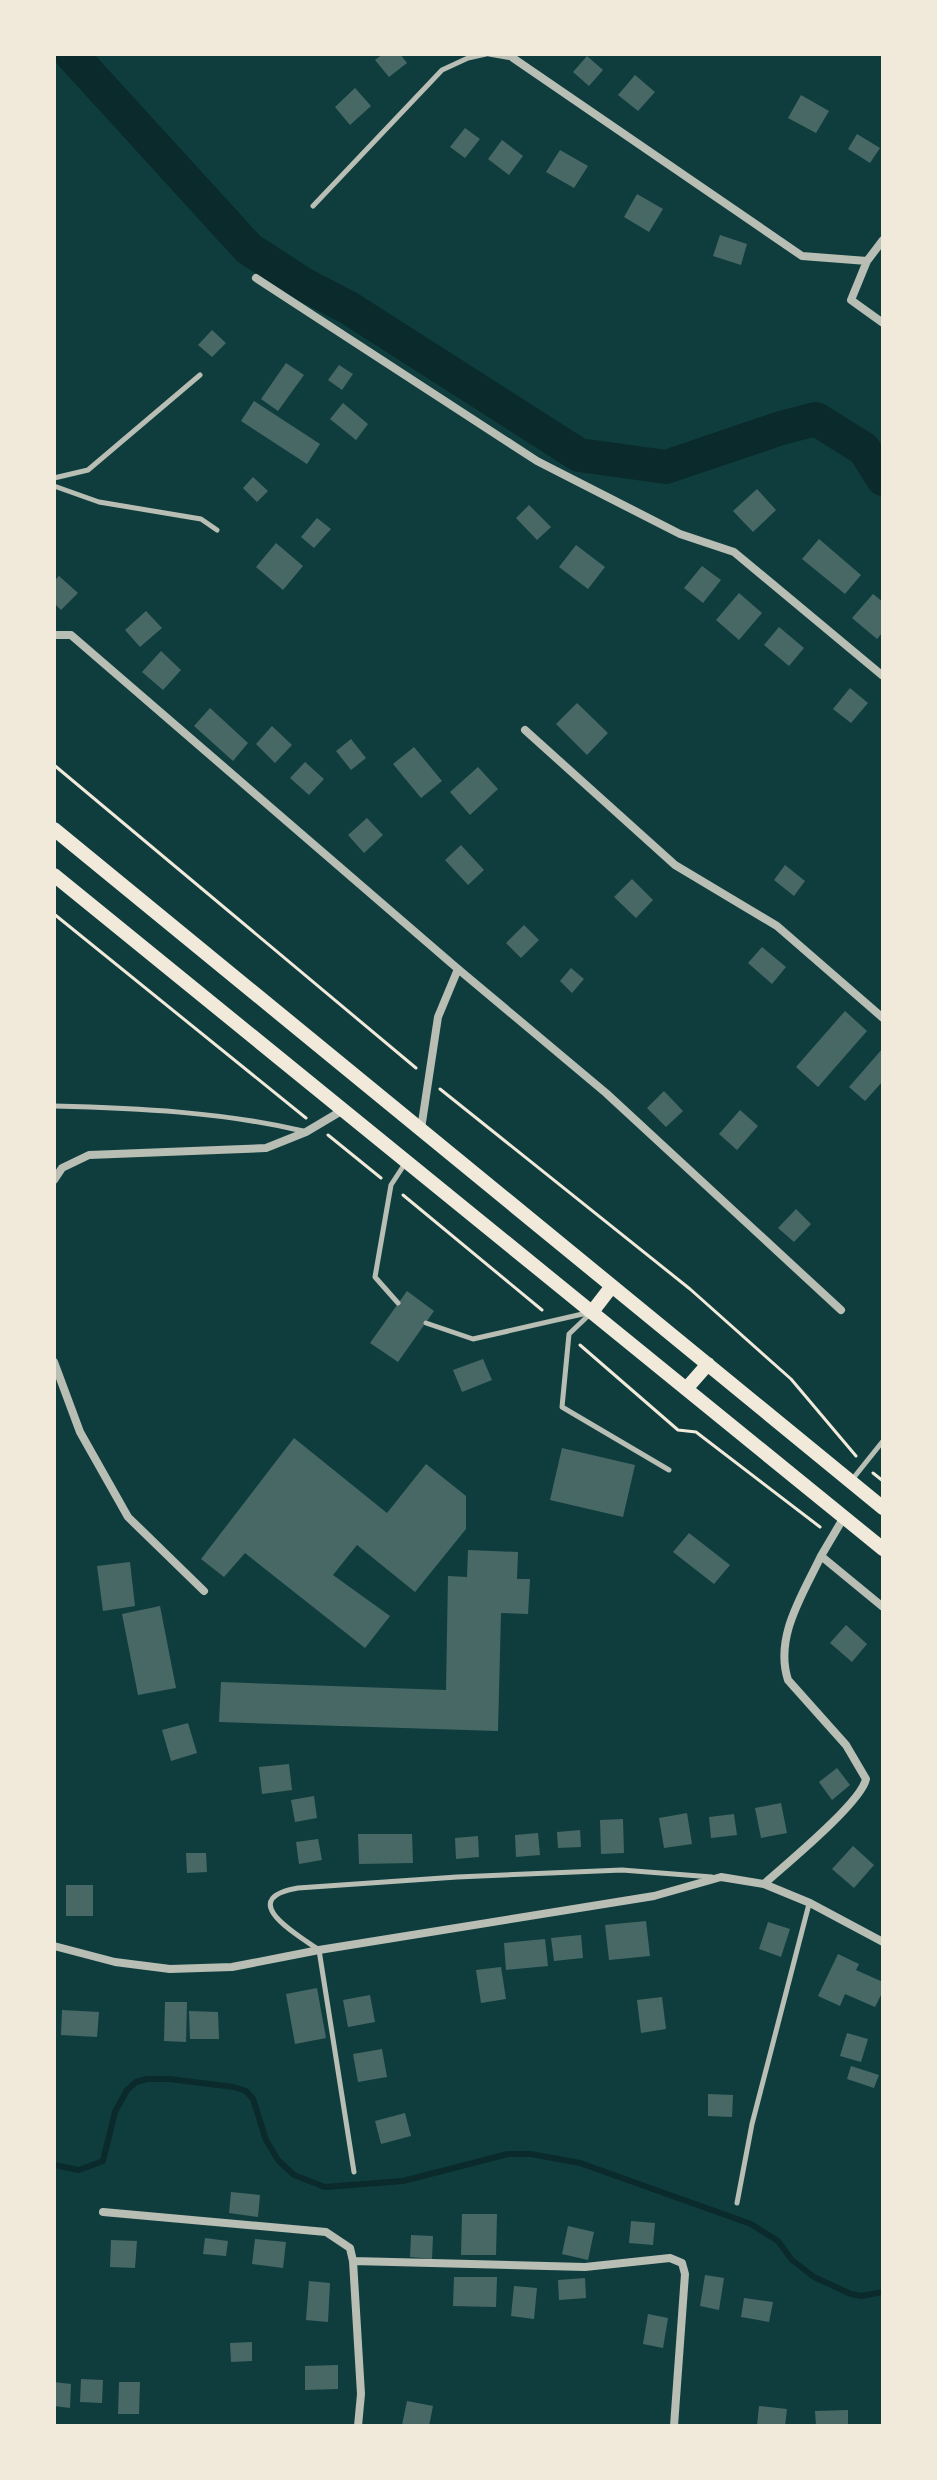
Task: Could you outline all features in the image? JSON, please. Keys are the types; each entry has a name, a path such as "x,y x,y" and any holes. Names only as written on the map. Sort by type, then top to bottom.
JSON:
{"main road":[{"path":"54,829 883,1508"},
{"path":"54,875 883,1549"},
{"path":"592,1312 612,1286"},
{"path":"686,1389 708,1364"}],"street":[{"path":"513,56 802,256 867,261"},
{"path":"883,240 867,261 851,300 883,323"},
{"path":"256,278 537,461 680,534 734,552 883,676"},
{"path":"54,635 71,635 606,1093 841,1310"},
{"path":"525,730 675,865 777,926 883,1018"},
{"path":"421,1129 438,1017 458,969"},
{"path":"54,1180 62,1168 89,1155 266,1148 306,1132 343,1110"},
{"path":"54,1362 80,1432 128,1517 204,1591"},
{"path":"764,1884 850,1804 864,1787 866,1779 846,1745 788,1680 783,1666 786,1636 831,1535 844,1517"},
{"path":"821,1556 883,1607"},
{"path":"54,1946 115,1962 170,1969 232,1967 654,1896 721,1877 764,1884 810,1903 883,1942"},
{"path":"103,2212 326,2232 350,2248 361,2394 358,2426"},
{"path":"353,2261 585,2267 670,2258 682,2263 685,2274 674,2426"}],"lane":[{"path":"313,206 442,70 468,58 488,54 513,56"},
{"path":"54,478 88,470 200,375"},
{"path":"54,486 99,502 201,519 217,530"},
{"path":"54,1106 141,1109 266,1122 306,1132"},
{"path":"398,1303 375,1277 391,1185 407,1162"},
{"path":"426,1323 473,1339 592,1312"},
{"path":"592,1312 569,1334 562,1407 669,1470"},
{"path":"851,1481 883,1441"},
{"path":"354,2172 319,1950 273,1918 270,1908 274,1898 283,1891 457,1877 622,1870 721,1877"},
{"path":"737,2203 759,2097 810,1903"}],"path":[{"path":"54,765 427,1078 690,1289 791,1379 864,1465 883,1481"},
{"path":"54,914 555,1321"},
{"path":"569,1334 678,1430 696,1432 831,1535"}],"building":[{"path":"383,54 400,54 407,63 389,77 375,60"},
{"path":"587,56 603,70 589,86 573,72"},
{"path":"635,75 655,92 638,111 618,95"},
{"path":"355,88 371,106 350,125 335,107"},
{"path":"801,95 829,111 816,133 788,118"},
{"path":"465,128 480,139 465,158 450,147"},
{"path":"857,134 880,148 870,163 848,149"},
{"path":"502,140 523,156 509,175 488,159"},
{"path":"560,150 588,166 574,188 546,172"},
{"path":"637,194 663,209 649,232 624,217"},
{"path":"720,235 747,244 741,265 713,256"},
{"path":"212,330 226,343 212,357 198,345"},
{"path":"286,363 304,375 278,411 261,399"},
{"path":"339,365 353,374 342,390 328,380"},
{"path":"254,401 320,444 307,464 241,421"},
{"path":"343,403 368,424 356,440 330,419"},
{"path":"253,477 268,491 257,502 243,488"},
{"path":"757,489 776,510 753,532 733,511"},
{"path":"529,505 551,527 537,540 516,518"},
{"path":"317,518 331,529 314,548 301,537"},
{"path":"819,539 861,575 845,594 802,559"},
{"path":"276,543 303,566 283,590 256,567"},
{"path":"576,545 605,567 588,589 559,567"},
{"path":"702,566 721,580 703,603 684,588"},
{"path":"59,576 78,593 61,610 54,603 54,581"},
{"path":"739,593 762,613 739,640 716,620"},
{"path":"873,594 883,602 883,632 877,639 852,618"},
{"path":"146,611 162,628 140,647 125,630"},
{"path":"779,627 804,648 789,666 764,645"},
{"path":"161,651 181,670 163,690 142,672"},
{"path":"850,688 868,703 851,723 833,709"},
{"path":"577,703 608,733 587,755 556,724"},
{"path":"210,708 248,743 233,761 194,726"},
{"path":"272,726 292,745 275,763 256,744"},
{"path":"351,739 366,758 351,770 336,751"},
{"path":"414,747 442,781 421,798 393,764"},
{"path":"305,762 324,779 309,795 290,778"},
{"path":"478,767 498,789 470,815 450,792"},
{"path":"367,818 383,835 364,853 348,835"},
{"path":"461,845 484,870 468,885 445,860"},
{"path":"785,865 805,881 794,896 774,880"},
{"path":"632,879 653,900 636,918 614,897"},
{"path":"524,925 539,940 521,958 506,943"},
{"path":"762,947 786,967 772,984 748,963"},
{"path":"571,968 584,979 572,993 560,981"},
{"path":"845,1011 867,1031 818,1087 796,1067"},
{"path":"883,1048 883,1081 865,1101 849,1087"},
{"path":"664,1091 683,1111 666,1127 647,1108"},
{"path":"740,1110 758,1126 737,1150 719,1134"},
{"path":"796,1209 811,1224 794,1242 778,1228"},
{"path":"407,1291 434,1311 398,1362 370,1343"},
{"path":"483,1359 492,1380 462,1392 453,1370"},
{"path":"294,1438 387,1513 426,1464 466,1496 466,1529 415,1592 357,1545 333,1575 390,1616 365,1648 245,1553 224,1577 201,1559"},
{"path":"562,1448 635,1465 623,1517 550,1500"},
{"path":"689,1533 730,1565 714,1584 673,1552"},
{"path":"468,1550 518,1552 517,1579 530,1579 528,1614 501,1613 498,1731 219,1722 221,1682 446,1690 448,1576 467,1577"},
{"path":"130,1562 135,1606 103,1611 97,1566"},
{"path":"160,1606 176,1688 138,1695 122,1614"},
{"path":"846,1625 867,1644 852,1662 830,1643"},
{"path":"188,1723 197,1753 171,1761 162,1730"},
{"path":"289,1764 292,1790 262,1794 259,1767"},
{"path":"837,1768 850,1785 832,1800 819,1782"},
{"path":"314,1796 317,1818 295,1822 291,1800"},
{"path":"781,1803 787,1833 761,1838 755,1808"},
{"path":"687,1813 692,1844 664,1848 659,1818"},
{"path":"734,1814 737,1835 711,1838 709,1817"},
{"path":"623,1819 624,1853 601,1854 600,1820"},
{"path":"580,1830 581,1847 558,1848 557,1832"},
{"path":"538,1833 540,1855 516,1857 515,1835"},
{"path":"358,1834 412,1834 413,1863 359,1864"},
{"path":"478,1836 479,1857 456,1859 455,1838"},
{"path":"318,1839 322,1860 299,1864 296,1842"},
{"path":"853,1846 874,1865 854,1888 832,1869"},
{"path":"186,1853 206,1853 207,1872 187,1873"},
{"path":"66,1885 93,1885 93,1916 66,1916"},
{"path":"646,1921 650,1956 609,1960 605,1925"},
{"path":"768,1922 790,1929 781,1957 759,1949"},
{"path":"581,1935 583,1958 554,1961 551,1938"},
{"path":"545,1939 548,1966 506,1970 504,1943"},
{"path":"838,1954 859,1964 856,1970 883,1982 883,1991 875,2007 845,1994 840,2006 818,1996"},
{"path":"501,1967 506,1999 481,2003 476,1970"},
{"path":"317,1988 326,2038 295,2044 286,1994"},
{"path":"370,1995 375,2022 348,2027 343,2000"},
{"path":"662,1997 666,2029 641,2033 637,2000"},
{"path":"165,2002 187,2002 186,2042 164,2041"},
{"path":"62,2010 99,2012 97,2037 61,2035"},
{"path":"189,2011 218,2012 219,2039 190,2039"},
{"path":"847,2033 868,2039 861,2062 840,2056"},
{"path":"382,2049 387,2077 358,2082 353,2054"},
{"path":"851,2066 879,2075 874,2088 847,2079"},
{"path":"708,2094 733,2095 732,2117 708,2116"},
{"path":"405,2113 411,2136 381,2144 375,2121"},
{"path":"231,2192 260,2195 258,2217 229,2213"},
{"path":"462,2214 497,2214 496,2255 461,2255"},
{"path":"631,2221 655,2223 653,2245 629,2243"},
{"path":"568,2226 594,2232 588,2260 562,2254"},
{"path":"411,2235 433,2236 432,2259 410,2257"},
{"path":"205,2238 228,2241 226,2256 203,2254"},
{"path":"255,2239 286,2242 283,2268 252,2264"},
{"path":"111,2240 137,2241 135,2268 110,2267"},
{"path":"705,2275 724,2278 719,2310 700,2306"},
{"path":"454,2277 497,2277 496,2307 453,2306"},
{"path":"585,2278 586,2298 559,2300 558,2280"},
{"path":"309,2281 330,2283 328,2322 306,2320"},
{"path":"514,2286 537,2288 534,2319 511,2316"},
{"path":"744,2298 773,2302 769,2322 741,2317"},
{"path":"648,2314 668,2318 663,2348 643,2344"},
{"path":"252,2342 252,2361 231,2362 230,2343"},
{"path":"338,2365 338,2389 305,2390 305,2366"},
{"path":"81,2379 103,2380 102,2403 80,2402"},
{"path":"54,2382 71,2384 70,2408 54,2406"},
{"path":"119,2382 140,2382 139,2414 118,2414"},
{"path":"407,2401 433,2406 429,2426 402,2425"},
{"path":"759,2406 787,2409 785,2426 757,2426"},
{"path":"848,2410 848,2426 816,2426 815,2411"}],"waterway":[{"path":"71,54 249,249 303,284 349,308 579,455 666,467 816,419 864,449 883,479"},
{"path":"54,2165 79,2170 103,2161 115,2112 127,2090 136,2082 169,2079 234,2087 246,2091 253,2099 266,2140 278,2160 294,2175 325,2187 403,2181 508,2154 531,2154 580,2163 751,2224 778,2241 792,2260 814,2277 851,2294 861,2296 883,2292"}]}
